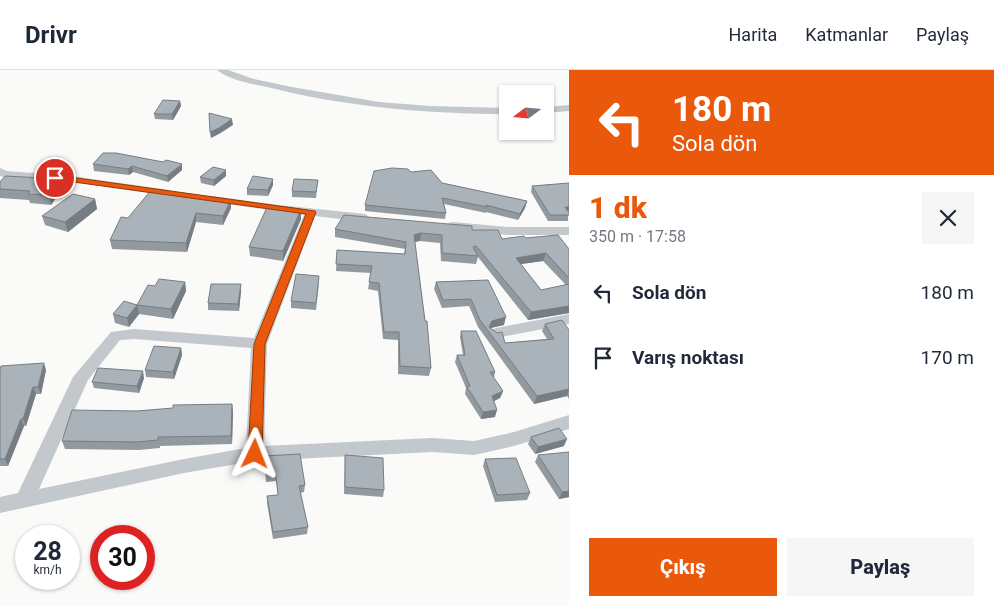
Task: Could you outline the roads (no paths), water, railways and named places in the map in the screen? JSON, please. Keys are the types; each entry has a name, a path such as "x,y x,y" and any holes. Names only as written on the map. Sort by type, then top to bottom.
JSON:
{"street":[{"path":"221,70 275,87 330,98 399,107 499,111"},
{"path":"554,109 569,108"},
{"path":"0,171 4,174 72,179 181,195"},
{"path":"200,198 378,219"},
{"path":"255,454 259,344 311,212"},
{"path":"444,225 508,231 569,231"},
{"path":"496,333 515,331 569,318"},
{"path":"24,501 81,378 116,336 134,334 259,344"},
{"path":"0,504 24,501 184,466 255,454 432,445 474,448 514,439 569,422"}]}
